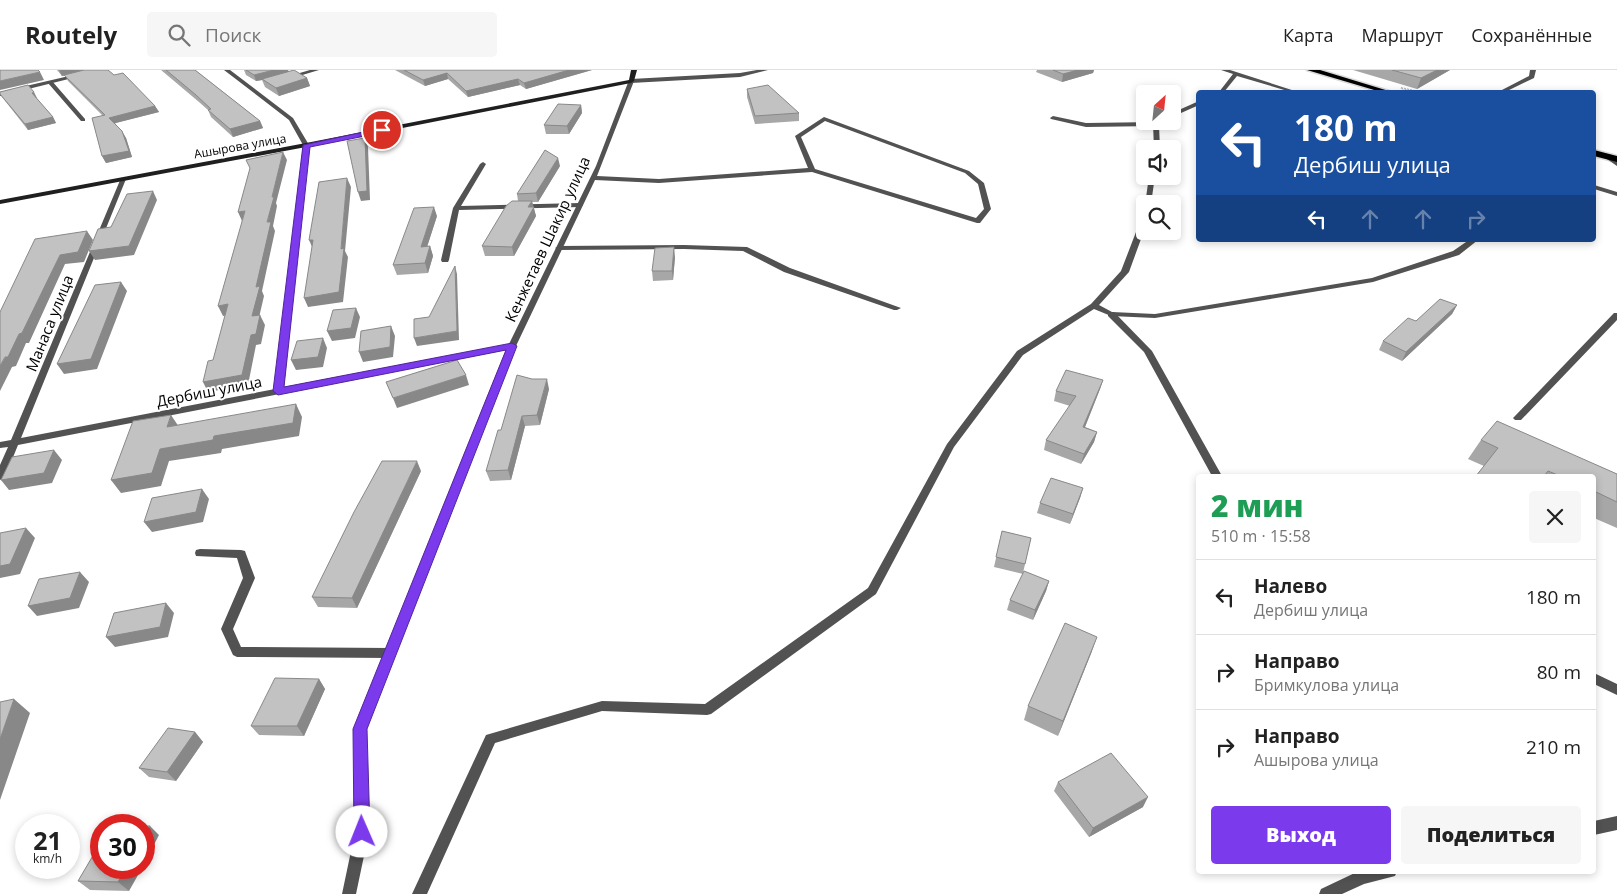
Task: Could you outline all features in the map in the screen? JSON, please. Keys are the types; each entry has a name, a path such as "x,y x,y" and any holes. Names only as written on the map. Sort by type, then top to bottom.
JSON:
{"highway":[{"path":"1311,70 1381,90"},
{"path":"1596,154 1617,159"}],"street":[{"path":"0,94 102,70"},
{"path":"227,70 291,119 306,145 278,391"},
{"path":"278,80 316,70"},
{"path":"634,70 631,81 740,75 765,70"},
{"path":"1224,70 1288,90"},
{"path":"1506,90 1532,77 1533,70"},
{"path":"1223,90 1236,74"},
{"name":"Ашырова улица","path":"0,202 306,145 631,81"},
{"name":"Кенжетаев Шакир улица","path":"349,894 362,832 360,729 512,346 593,178 631,81"},
{"path":"50,82 83,120"},
{"path":"249,87 258,84"},
{"path":"1181,111 1196,104"},
{"path":"1053,118 1086,125 1136,124"},
{"path":"593,178 659,181 812,170 976,220 988,210 981,183 967,172 824,120 798,136 812,170"},
{"path":"1606,156 1617,164"},
{"path":"445,260 456,208 483,164"},
{"name":"Манаса улица","path":"0,477 123,179"},
{"path":"1596,188 1617,194"},
{"path":"456,208 580,205"},
{"path":"419,894 490,739 602,706 707,710 872,591 950,446 1020,353 1094,306 1125,272 1137,240"},
{"path":"1111,314 1155,316 1373,280 1456,253 1471,242"},
{"path":"559,248 684,247 744,249 787,270 897,308"},
{"path":"1094,306 1111,314 1148,351 1216,474"},
{"path":"1518,418 1617,315"},
{"name":"Дербиш улица","path":"0,445 512,346"},
{"path":"200,553 242,554 249,578 227,629 237,652 390,653"},
{"path":"1596,679 1617,690"},
{"path":"1596,828 1617,823"},
{"path":"1326,894 1363,877 1376,874"}],"building":[{"path":"0,70 38,70 40,72 0,81"},
{"path":"84,70 108,70 114,75 123,73 155,106 109,118 122,131 129,151 102,156 92,118 105,115 64,75"},
{"path":"166,70 195,70 260,121 230,129 208,110 211,109 196,95"},
{"path":"246,70 274,70 254,75"},
{"path":"294,70 307,78 276,88 262,79"},
{"path":"404,70 569,70 524,83 518,79 466,91 447,73 423,80"},
{"path":"1053,70 1078,70 1063,74"},
{"path":"1392,70 1437,70 1421,78"},
{"path":"28,85 34,92 32,93 53,117 25,124 0,94 0,92"},
{"path":"768,85 799,113 755,116 747,89"},
{"path":"558,104 581,105 567,126 544,125"},
{"path":"365,138 367,191 358,192 347,141"},
{"path":"545,150 558,158 536,193 517,194"},
{"path":"283,152 267,222 271,222 256,287 260,286 252,316 260,315 256,334 251,335 242,375 203,382 208,361 213,360 228,304 218,306 245,211 238,212 250,168 246,160"},
{"path":"347,178 341,249 344,248 339,292 304,298 313,240 309,240 319,182"},
{"path":"153,191 129,246 89,251 98,229 111,227 127,194"},
{"path":"512,201 532,201 528,207 534,207 512,247 482,246 506,206"},
{"path":"434,207 421,247 430,246 425,263 393,265 414,208"},
{"path":"87,231 78,252 60,255 22,333 19,334 8,357 5,357 0,366 0,312 35,239"},
{"path":"674,247 672,271 652,271 655,248"},
{"path":"455,266 457,331 414,338 414,319 429,317"},
{"path":"121,282 91,359 57,364 95,285"},
{"path":"1440,299 1457,305 1406,352 1383,341 1408,318 1416,321"},
{"path":"356,308 351,328 327,331 333,310"},
{"path":"391,326 390,347 359,352 361,331"},
{"path":"323,338 318,357 291,360 297,341"},
{"path":"457,360 466,375 393,398 386,382"},
{"path":"1066,370 1103,380 1083,427 1097,432 1084,454 1046,440 1076,396 1056,391"},
{"path":"517,375 532,379 547,379 537,415 522,416 508,470 486,471 498,430 501,430"},
{"path":"296,404 293,423 214,436 213,440 160,449 152,473 111,480 133,421 171,415 167,427"},
{"path":"1497,421 1617,474 1617,502 1596,492 1596,474 1555,474 1548,471 1546,474 1478,474 1498,448 1481,440"},
{"path":"54,450 44,473 1,480 12,457"},
{"path":"382,461 417,461 352,598 312,597 354,512"},
{"path":"1051,478 1083,488 1073,514 1040,503"},
{"path":"202,489 196,512 144,522 152,498"},
{"path":"26,528 10,564 0,566 0,533"},
{"path":"1002,531 1031,538 1025,564 996,557"},
{"path":"1024,571 1049,581 1035,610 1010,600"},
{"path":"80,572 70,598 28,606 39,579"},
{"path":"166,603 160,627 106,637 114,613"},
{"path":"1065,623 1097,637 1063,721 1028,706"},
{"path":"275,678 319,679 297,726 251,726"},
{"path":"14,699 0,739 0,702"},
{"path":"168,728 195,732 167,772 139,768"},
{"path":"1111,753 1148,797 1093,828 1058,782"},
{"path":"90,861 90,879 120,879 118,882 78,881"}],"route":[{"path":"362,832 360,729 512,346 278,391 306,145 382,130"}]}
